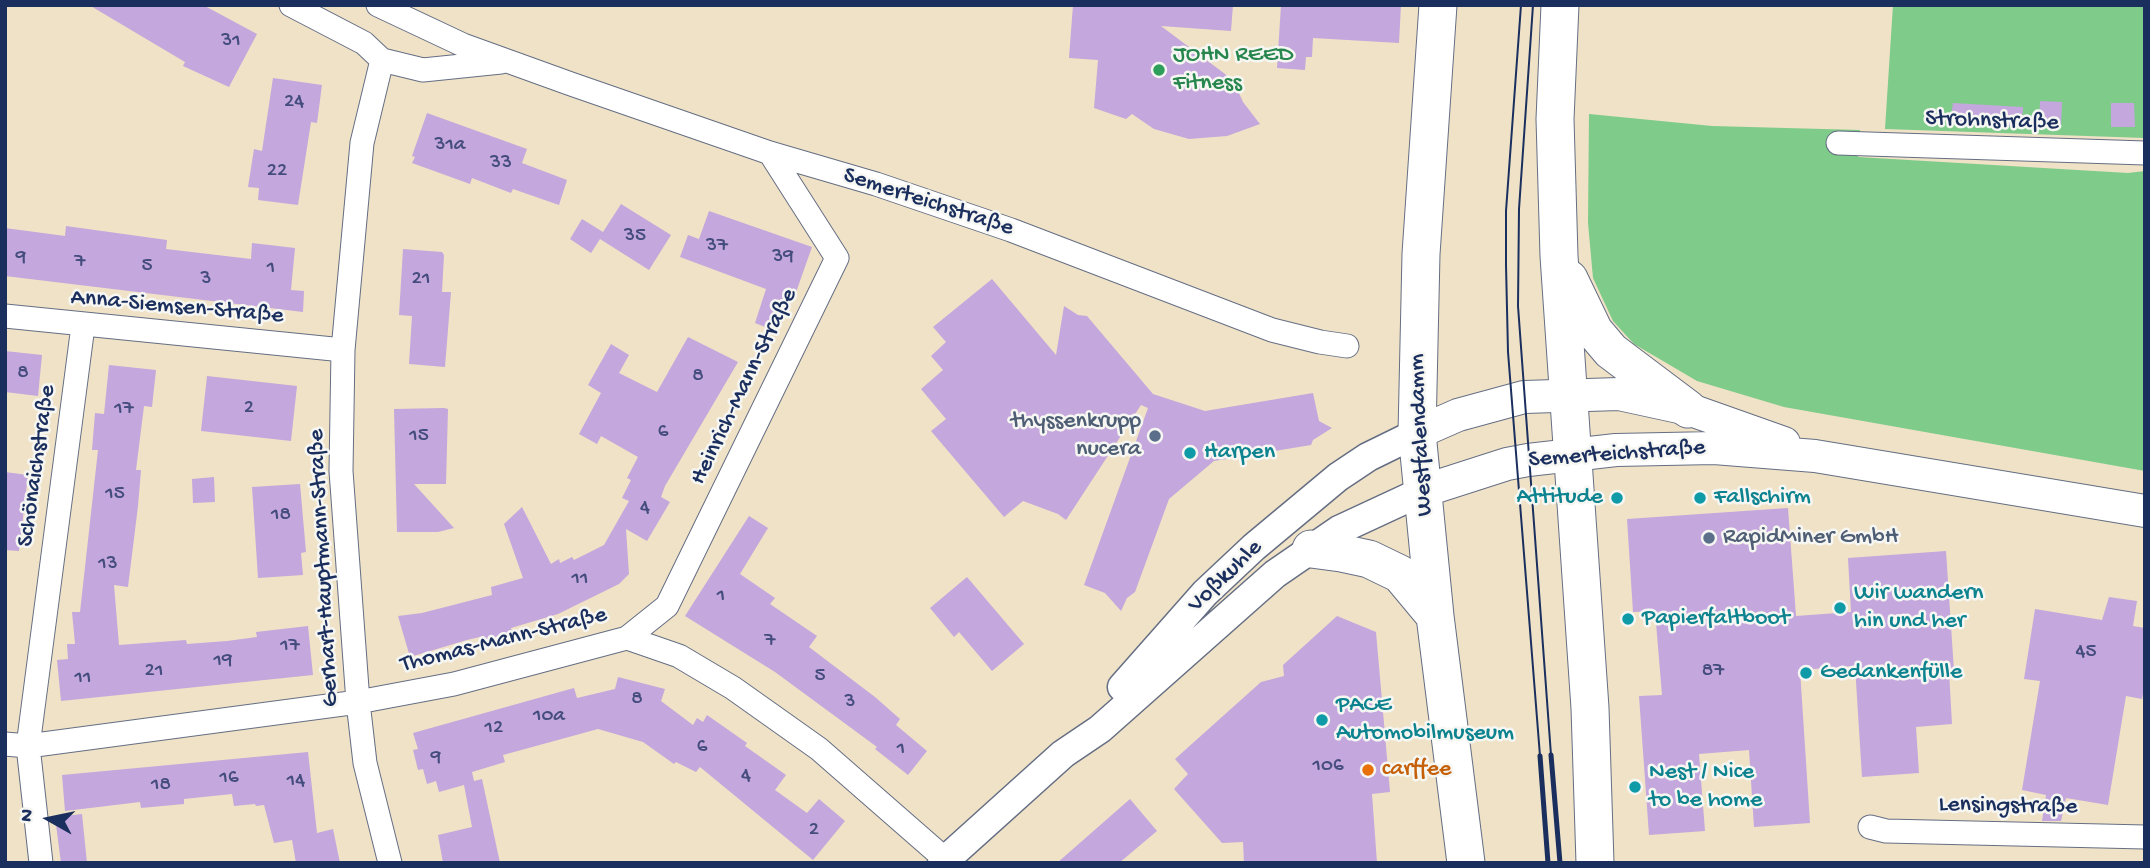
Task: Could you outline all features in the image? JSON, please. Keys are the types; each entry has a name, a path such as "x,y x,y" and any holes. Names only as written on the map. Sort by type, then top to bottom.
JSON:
{"main road":[{"name":"Westfalendamm","path":"1438,5 1422,254 1418,433 1435,616 1466,863"},
{"path":"1560,5 1555,118 1559,256 1590,708 1594,863"},
{"path":"1559,256 1594,331 1621,360 1688,409"},
{"name":"Semerteichstraße","path":"1418,433 1458,415 1524,397 1619,394 1688,409 1740,426 1815,456"},
{"name":"Semerteichstraße","path":"1423,491 1507,464 1616,450 1714,448 1815,456 2145,511"},
{"path":"1311,549 1369,559 1399,574 1435,616"}],"street":[{"name":"Semerteichstraße","path":"291,5 364,44 382,60 423,71 507,61"},
{"name":"Semerteichstraße","path":"378,5 463,45 507,61 770,153 876,184 1011,230 1272,330 1347,346"},
{"name":"Gerhart-Hauptmann-Straße","path":"382,60 362,143 344,350 341,471 365,763 390,863"},
{"name":"Strohnstraße","path":"1838,143 2145,153"},
{"name":"Heinrich-Mann-Straße","path":"627,638 667,606 837,258 770,153"},
{"name":"Anna-Siemsen-Straße","path":"5,316 83,326 344,350"},
{"name":"Schönaichstraße","path":"41,863 28,746 83,326"},
{"name":"Voßkuhle","path":"1063,754 1205,593 1254,547 1338,477 1368,457 1418,433"},
{"name":"Voßkuhle","path":"944,861 1063,754 1100,729 1275,574 1369,514 1423,491"},
{"name":"Thomas-Mann-Straße","path":"5,744 28,746 358,702 454,684 627,638 679,656 733,688 819,749 944,861"},
{"name":"Lensingstraße","path":"1870,827 1886,831 2145,837"}],"green space":[{"path":"1893,5 2145,5 2145,138 1885,129"},
{"path":"1589,114 1712,126 1860,130 1858,157 2128,173 2145,171 2145,471 1784,407 1697,381 1634,344 1613,321 1593,278 1588,223"}],"building":[{"path":"89,5 203,5 257,34 229,87 183,66 185,62"},
{"name":"JOHN REED Fitness","path":"1073,5 1233,5 1231,31 1161,26 1225,74 1235,84 1243,102 1260,124 1227,136 1189,139 1154,129 1132,114 1126,119 1094,108 1098,60 1069,58"},
{"path":"1281,5 1401,5 1399,43 1313,38 1312,57 1306,57 1305,70 1277,68"},
{"path":"273,78 322,85 317,123 311,122 298,205 258,200 259,188 248,187 254,149 262,151"},
{"path":"2040,101 2062,102 2061,127 2039,126"},
{"path":"1953,103 2023,107 2022,127 1950,124"},
{"path":"2111,103 2134,103 2135,127 2111,127"},
{"path":"427,113 527,149 522,163 567,180 559,205 513,189 511,193 472,178 470,184 412,163"},
{"path":"621,204 671,235 649,270 600,239 591,253 570,239 582,219 603,232"},
{"path":"709,211 812,247 794,298 791,297 773,330 755,323 766,289 680,257 688,235 699,239"},
{"path":"66,226 167,240 166,249 251,259 252,243 295,248 291,290 304,291 303,312 5,276 5,228 65,236"},
{"path":"403,249 442,252 444,255 442,292 451,292 445,367 409,364 412,316 399,315"},
{"path":"992,279 1056,355 1064,306 1078,315 1087,316 1153,394 1205,411 1313,393 1319,421 1332,428 1313,440 1311,445 1214,461 1169,499 1135,592 1127,598 1121,611 1105,593 1084,585 1148,408 1141,405 1066,520 1058,514 1023,501 1004,517 931,431 946,419 921,389 943,370 931,356 946,342 933,327"},
{"path":"688,337 738,362 665,486 661,497 670,502 647,541 626,529 629,574 619,584 558,614 511,628 512,632 485,640 484,636 467,640 410,657 398,616 422,613 492,595 491,587 523,578 504,524 522,507 551,564 559,559 560,563 572,557 574,560 604,545 629,501 622,498 631,480 627,478 638,457 601,436 597,444 579,434 601,393 588,385 611,344 629,355 619,373 657,392"},
{"path":"5,351 42,355 38,396 5,392"},
{"path":"109,365 156,370 152,407 144,406 136,470 141,470 138,506 128,587 114,585 119,645 186,640 187,644 227,641 257,637 256,632 308,626 313,675 61,701 57,660 68,659 67,644 75,644 72,612 80,612 98,450 92,450 95,413 104,414"},
{"path":"207,376 297,386 291,441 201,431"},
{"path":"394,409 448,409 446,484 414,484 454,528 438,532 397,532"},
{"path":"5,472 28,475 19,551 5,550"},
{"path":"214,477 215,502 193,503 192,479"},
{"path":"300,484 306,552 301,553 303,575 258,578 252,487"},
{"path":"1788,508 1796,616 1851,612 1848,558 1946,551 1954,671 1949,671 1952,724 1916,727 1919,773 1862,777 1855,666 1800,670 1810,823 1754,827 1749,750 1699,754 1705,831 1649,835 1639,696 1662,695 1655,611 1633,612 1627,519"},
{"path":"749,516 768,528 740,574 775,598 770,604 817,636 809,647 900,719 896,725 927,751 908,775 875,749 877,747 775,672 685,616"},
{"path":"967,577 1024,644 992,671 959,632 954,637 930,608"},
{"path":"2109,597 2137,601 2133,626 2145,628 2145,684 2142,699 2126,696 2108,805 2066,798 2061,821 2042,821 2046,795 2022,790 2040,681 2024,679 2035,609 2102,620"},
{"path":"1337,616 1376,632 1390,792 1372,794 1377,863 1244,863 1243,842 1222,843 1174,789 1188,774 1175,759 1261,682 1284,676 1283,665"},
{"path":"618,677 665,689 661,701 693,725 697,718 703,722 707,715 786,775 775,790 807,813 819,799 845,821 813,860 700,767 696,772 676,762 674,764 643,742 598,729 503,755 505,762 472,772 474,781 482,779 500,863 443,863 438,835 472,827 464,785 439,792 436,781 427,784 423,769 418,770 413,750 418,749 413,733 574,688 577,698 615,689"},
{"path":"308,752 317,833 333,829 340,863 296,863 292,840 274,843 264,805 234,806 232,794 184,799 184,804 141,808 140,802 65,811 62,775"},
{"path":"1130,799 1157,831 1119,863 1057,863"},
{"path":"82,814 87,863 61,863 55,817"}],"tram line":[{"path":"1521,5 1506,211 1508,352 1540,756"},
{"path":"1533,5 1519,209 1518,306 1551,755"}],"railway":[{"path":"1551,755 1560,863"},
{"path":"1540,756 1548,863"}],"place":[{"name":"JOHN REED Fitness","path":"1159,70"},
{"name":"thyssenkrupp nucera","path":"1155,436"},
{"name":"Harpen","path":"1190,453"},
{"name":"Attitude","path":"1617,498"},
{"name":"Fallschirm","path":"1700,498"},
{"name":"RapidMiner GmbH","path":"1709,538"},
{"name":"Wir wandern hin und her","path":"1840,608"},
{"name":"Papierfaltboot","path":"1628,619"},
{"name":"Gedankenfülle","path":"1806,673"},
{"name":"PACE Automobilmuseum","path":"1322,720"},
{"name":"carffee","path":"1368,770"},
{"name":"Nest / Nice to be home","path":"1635,787"}]}
